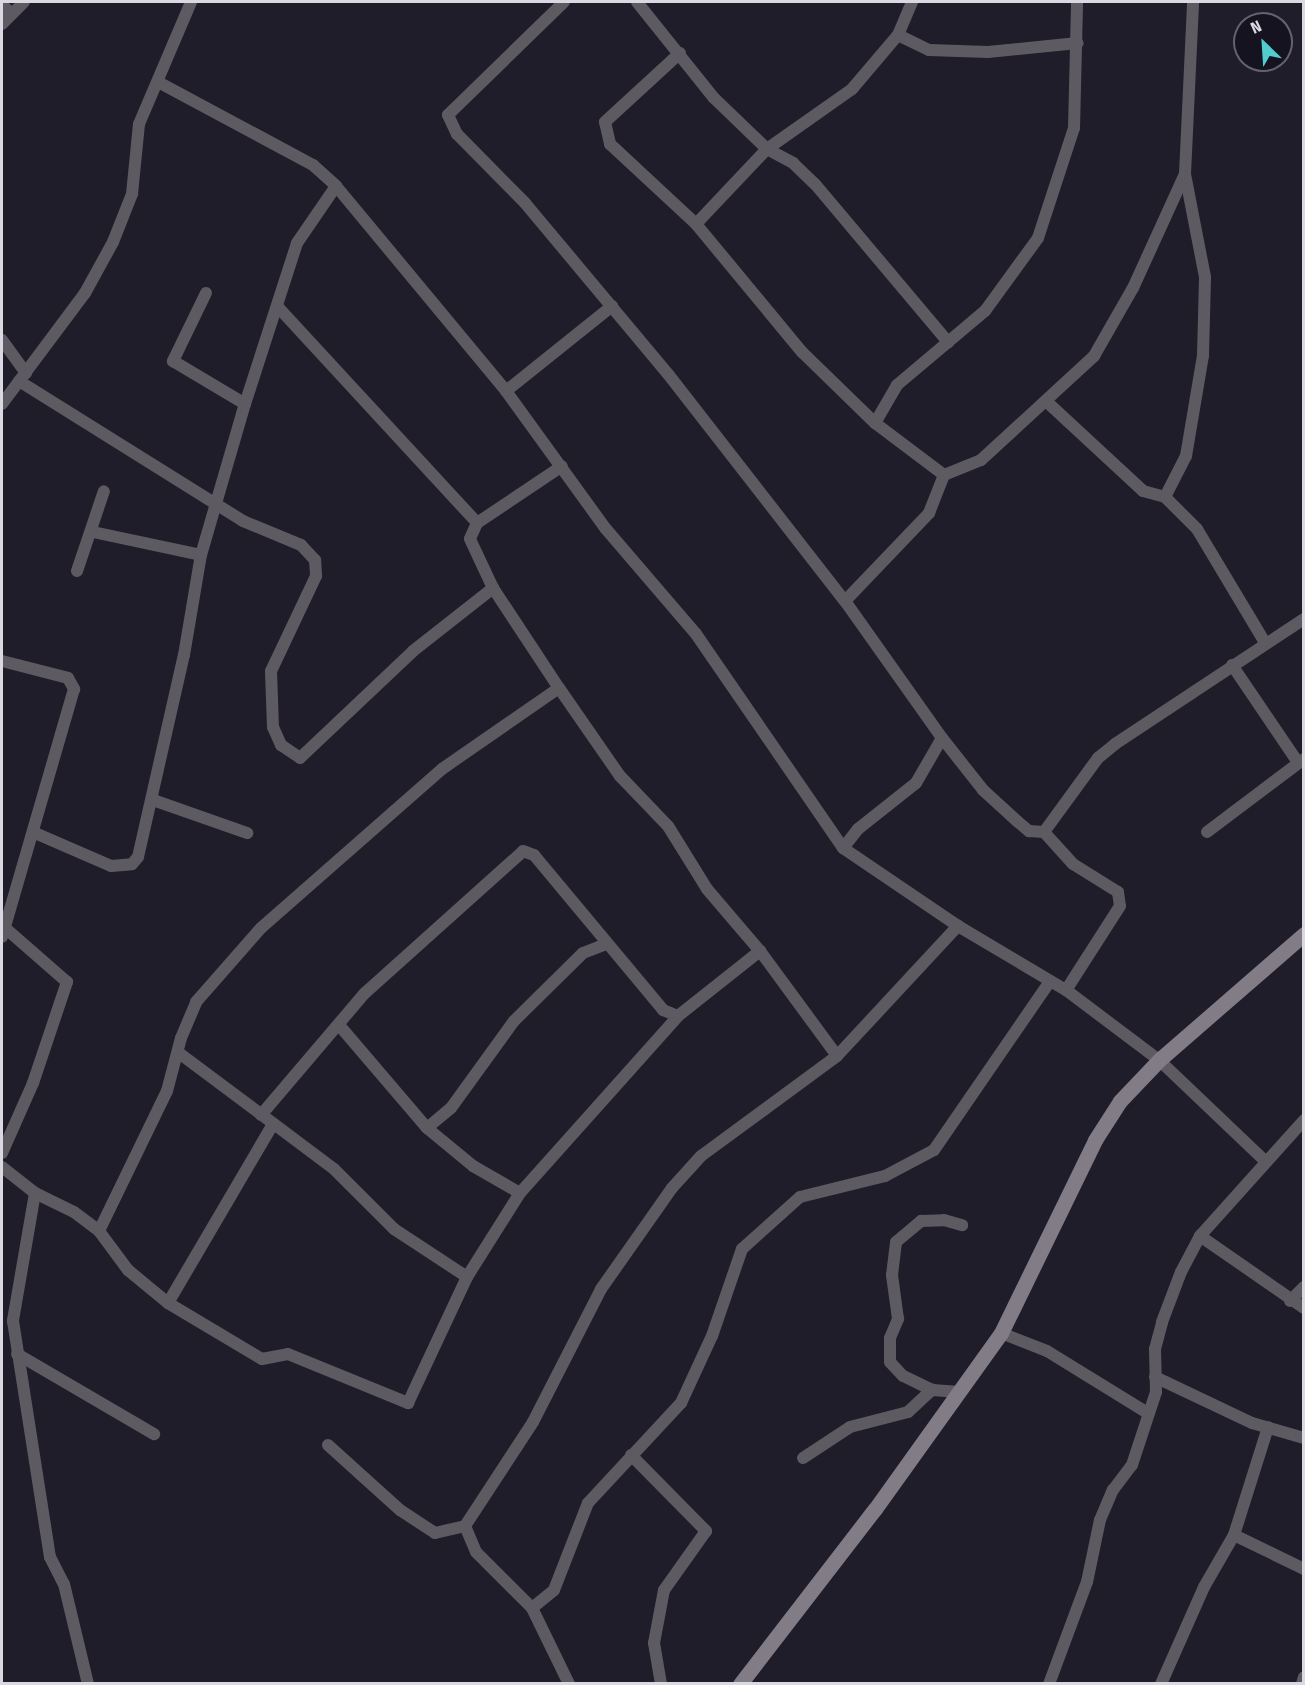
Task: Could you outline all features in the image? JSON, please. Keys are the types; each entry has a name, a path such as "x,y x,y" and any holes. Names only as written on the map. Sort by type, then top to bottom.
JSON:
{"main road":[{"path":"740,1683 960,1392 1001,1333 1095,1140 1120,1101 1159,1060 1304,934"}],"street":[{"path":"2,24 6,9 24,2"},
{"path":"2,404 85,293 113,242 132,194 139,124 160,83 191,2"},
{"path":"564,2 448,115 457,134 525,203 612,306 845,601 942,738 1002,808 1029,831 1044,832 1073,864 1118,892 1120,906 1066,990"},
{"path":"637,2 714,98 767,149 793,163 815,184 948,342"},
{"path":"696,224 767,149 852,89 898,35 912,2"},
{"path":"875,423 897,385 985,311 1038,238 1074,128 1078,44 1077,2"},
{"path":"1165,496 1186,456 1203,356 1205,277 1185,174 1193,2"},
{"path":"898,35 929,50 988,52 1078,44"},
{"path":"680,53 605,122 610,144 696,224 802,352 875,423 944,475"},
{"path":"160,83 313,165 336,186 506,391 606,529 696,634 843,848 912,890 958,926 1066,990 1159,1060 1264,1160"},
{"path":"845,601 929,513 944,475 981,460 1047,402 1094,356 1133,288 1185,174"},
{"path":"35,833 85,858 111,866 132,864 138,857 153,800 201,555 219,503 245,404 297,243 336,186"},
{"path":"206,293 173,361 245,404"},
{"path":"277,306 477,524"},
{"path":"506,391 612,306"},
{"path":"2,340 22,377 219,503 243,521 301,545 315,560 316,576 271,671 273,728 281,745 300,758 412,651 494,588"},
{"path":"1047,402 1143,491 1165,496 1197,529 1264,641"},
{"path":"562,466 477,524 470,538 494,588 620,776 668,826 707,889 760,951 837,1056"},
{"path":"77,571 93,532 104,491"},
{"path":"93,532 201,555"},
{"path":"1044,832 1098,758 1264,641 1304,619"},
{"path":"2,661 68,678 74,688 35,833 3,932 67,982 33,1083 2,1153"},
{"path":"1207,832 1300,760 1232,665"},
{"path":"99,1231 167,1091 196,1002 261,928 442,769 559,688"},
{"path":"843,848 858,829 916,783 942,738"},
{"path":"153,800 247,833"},
{"path":"261,1114 365,993 524,851 534,855 663,1010 678,1016"},
{"path":"328,1445 400,1510 435,1533 465,1526 533,1422 601,1289 647,1219 701,1156 837,1056 958,926"},
{"path":"427,1128 451,1108 514,1021 583,953 607,944"},
{"path":"2,1167 35,1193 74,1212 99,1231 128,1270 168,1303 262,1359 288,1354 408,1403 467,1277 520,1193 678,1016 760,951"},
{"path":"532,1608 554,1590 588,1503 610,1485 631,1455 681,1403 712,1336 742,1249 800,1197 885,1176 934,1150 1050,981"},
{"path":"339,1025 427,1128 473,1166 520,1193"},
{"path":"179,1053 334,1169 394,1228 467,1277"},
{"path":"1049,1683 1087,1582 1100,1520 1113,1490 1132,1465 1146,1412 1155,1392 1162,1322 1200,1236 1264,1160 1304,1120"},
{"path":"168,1303 273,1124"},
{"path":"35,1193 19,1265 13,1321 50,1557 64,1584 88,1683"},
{"path":"960,1392 932,1390 903,1376 890,1362 890,1338 898,1319 892,1275 896,1242 921,1221 944,1220 962,1225"},
{"path":"1200,1236 1290,1301 1304,1308"},
{"path":"1290,1301 1304,1287"},
{"path":"1001,1333 1047,1351 1146,1412"},
{"path":"17,1354 154,1434"},
{"path":"1155,1377 1268,1427 1304,1438"},
{"path":"803,1458 850,1427 908,1412 932,1390"},
{"path":"1161,1683 1204,1587 1234,1535 1268,1427"},
{"path":"631,1455 706,1531 664,1590 654,1643 661,1683"},
{"path":"465,1526 476,1552 532,1608 569,1683"},
{"path":"1234,1535 1304,1569"},
{"path":"1302,1683 1304,1677"}]}
